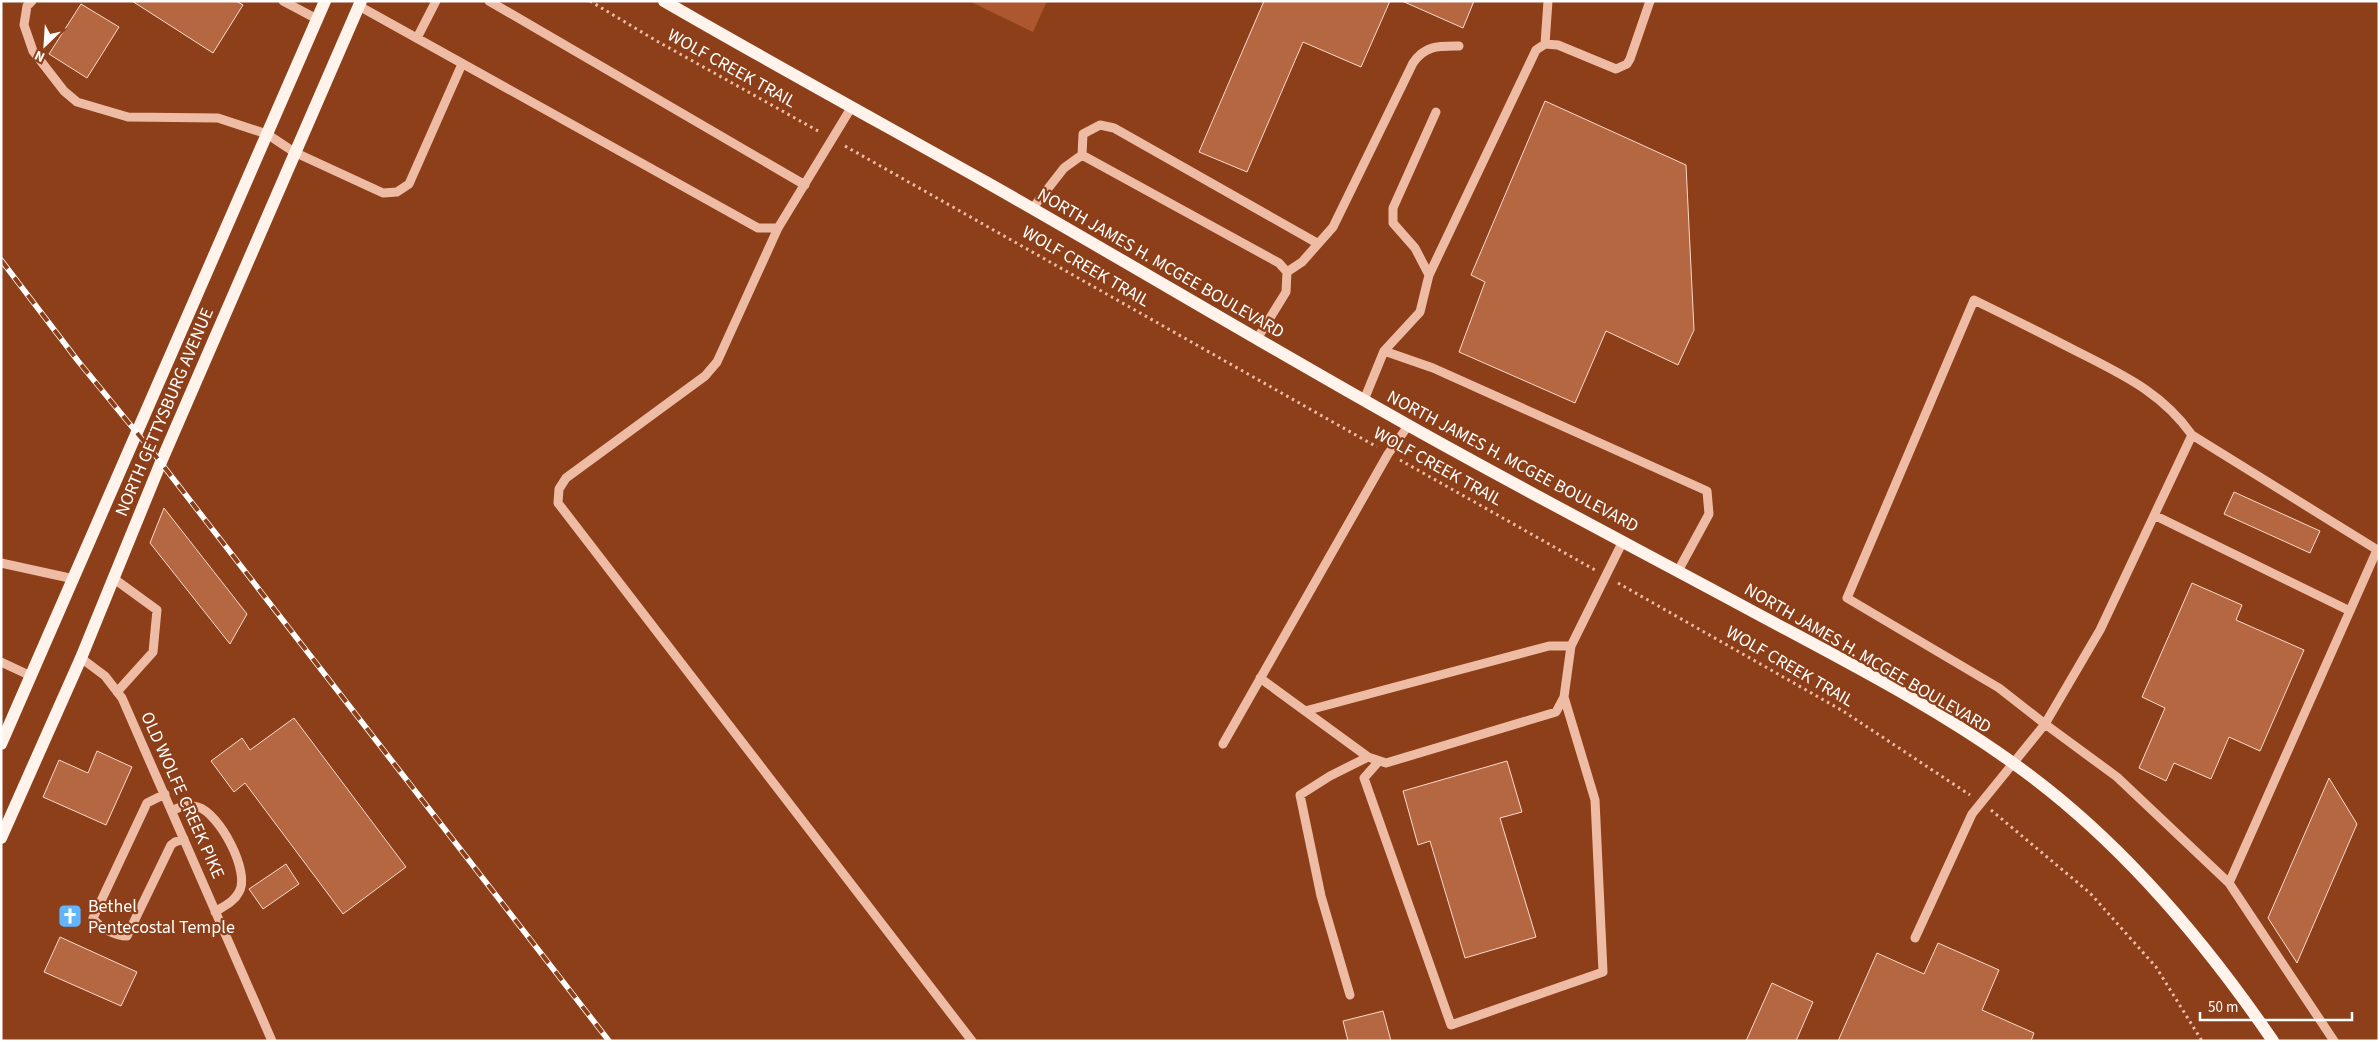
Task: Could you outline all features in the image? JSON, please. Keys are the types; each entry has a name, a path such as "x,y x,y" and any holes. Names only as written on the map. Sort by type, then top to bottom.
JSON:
{"main road":[{"name":"NORTH GETTYSBURG AVENUE","path":"3,737 74,579 325,1"},
{"name":"NORTH JAMES H. MCGEE BOULEVARD","path":"664,1 1032,209 1408,426 1815,645 1925,707 2013,764 2093,828 2155,891 2205,948 2244,999 2272,1041"},
{"name":"NORTH GETTYSBURG AVENUE","path":"1,838 81,658 113,578 294,152 360,4"}],"street":[{"path":"32,1 27,6 24,25 33,51 64,91 77,102 128,116 218,118 267,134 294,152 383,193 397,192 408,184 462,64"},
{"path":"283,1 318,19"},
{"path":"417,38 436,1"},
{"path":"489,1 805,185"},
{"path":"1545,44 1548,1"},
{"path":"1364,400 1384,351 1420,312 1429,276 1536,50 1545,44 1558,45 1616,70 1627,64 1630,59 1650,1"},
{"path":"360,4 462,64 758,228 778,228"},
{"path":"1287,272 1302,262 1333,226 1420,53 1437,46 1459,46"},
{"path":"851,108 778,228 717,362 705,376 566,478 559,489 558,503 972,1041"},
{"path":"1429,276 1415,248 1393,223 1393,208 1436,112"},
{"path":"1032,209 1064,168 1082,155 1084,134 1100,124 1114,128 1317,244"},
{"path":"1082,155 1279,263 1287,272 1286,292 1257,339"},
{"path":"2228,883 2378,550 2192,435 2166,404 2139,384 1974,300 1847,598 1999,688 2118,777 2228,883 2334,1041"},
{"path":"1384,351 1433,368 1707,491 1709,514 1700,534 1678,571"},
{"path":"1223,744 1388,454 1408,426"},
{"path":"1915,938 1972,814 2045,724 2100,630 2156,516 2192,435"},
{"path":"2156,516 2350,611"},
{"path":"1260,678 1368,757 1386,763 1556,712 1564,697 1570,646 1623,541"},
{"path":"1,563 74,579"},
{"path":"113,578 157,610 152,652 117,692"},
{"path":"1304,711 1549,646 1570,646"},
{"name":"OLD WOLFE CREEK PIKE","path":"81,658 105,676 117,692 135,726 272,1041"},
{"path":"1,662 31,676"},
{"path":"1380,761 1364,778 1451,1025 1604,972 1595,800 1564,697"},
{"path":"1350,995 1321,896 1300,794 1368,757"},
{"path":"165,794 153,798 147,803 93,918 98,925 121,936 127,936 171,845 184,839"},
{"path":"172,811 182,805 199,807 210,815 228,839 241,866 241,891 230,903 215,912"}],"path":[{"name":"WOLF CREEK TRAIL","path":"590,1 654,40 833,139 1843,711 1981,802 2090,893 2156,968 2202,1041"}],"shaded area":[{"path":"969,1 1047,1 1033,32"}],"building":[{"path":"132,1 236,1 243,5 213,53"},
{"path":"1264,1 1390,1 1361,67 1303,42 1247,172 1199,152"},
{"path":"1402,1 1474,1 1463,28"},
{"path":"81,4 119,27 87,78 49,54"},
{"path":"1545,101 1686,165 1694,330 1678,365 1606,331 1575,403 1459,352 1485,282 1471,275"},
{"path":"2234,492 2320,531 2310,553 2224,514"},
{"path":"164,508 247,614 230,644 150,543"},
{"path":"2192,583 2242,605 2236,620 2304,650 2260,751 2229,737 2211,779 2174,763 2166,781 2139,768 2165,708 2142,697"},
{"path":"294,718 406,867 343,914 245,783 234,792 211,761 242,738 250,750"},
{"path":"97,751 132,767 106,825 43,797 59,760 88,773"},
{"path":"1507,761 1522,812 1500,818 1536,937 1465,958 1430,841 1418,845 1403,791"},
{"path":"2329,778 2357,824 2297,963 2268,918"},
{"path":"286,864 299,884 263,909 249,889"},
{"path":"60,937 137,972 121,1006 44,972"},
{"path":"1938,943 1999,970 1982,1010 2034,1033 2031,1041 1838,1041 1877,953 1924,974"},
{"path":"1772,983 1813,1002 1796,1041 1746,1041"},
{"path":"1383,1011 1391,1041 1348,1041 1343,1021"}],"railway":[{"path":"1,260 78,361 151,450 609,1041"}],"place":[{"name":"Bethel Pentecostal Temple","path":"70,916"}]}
